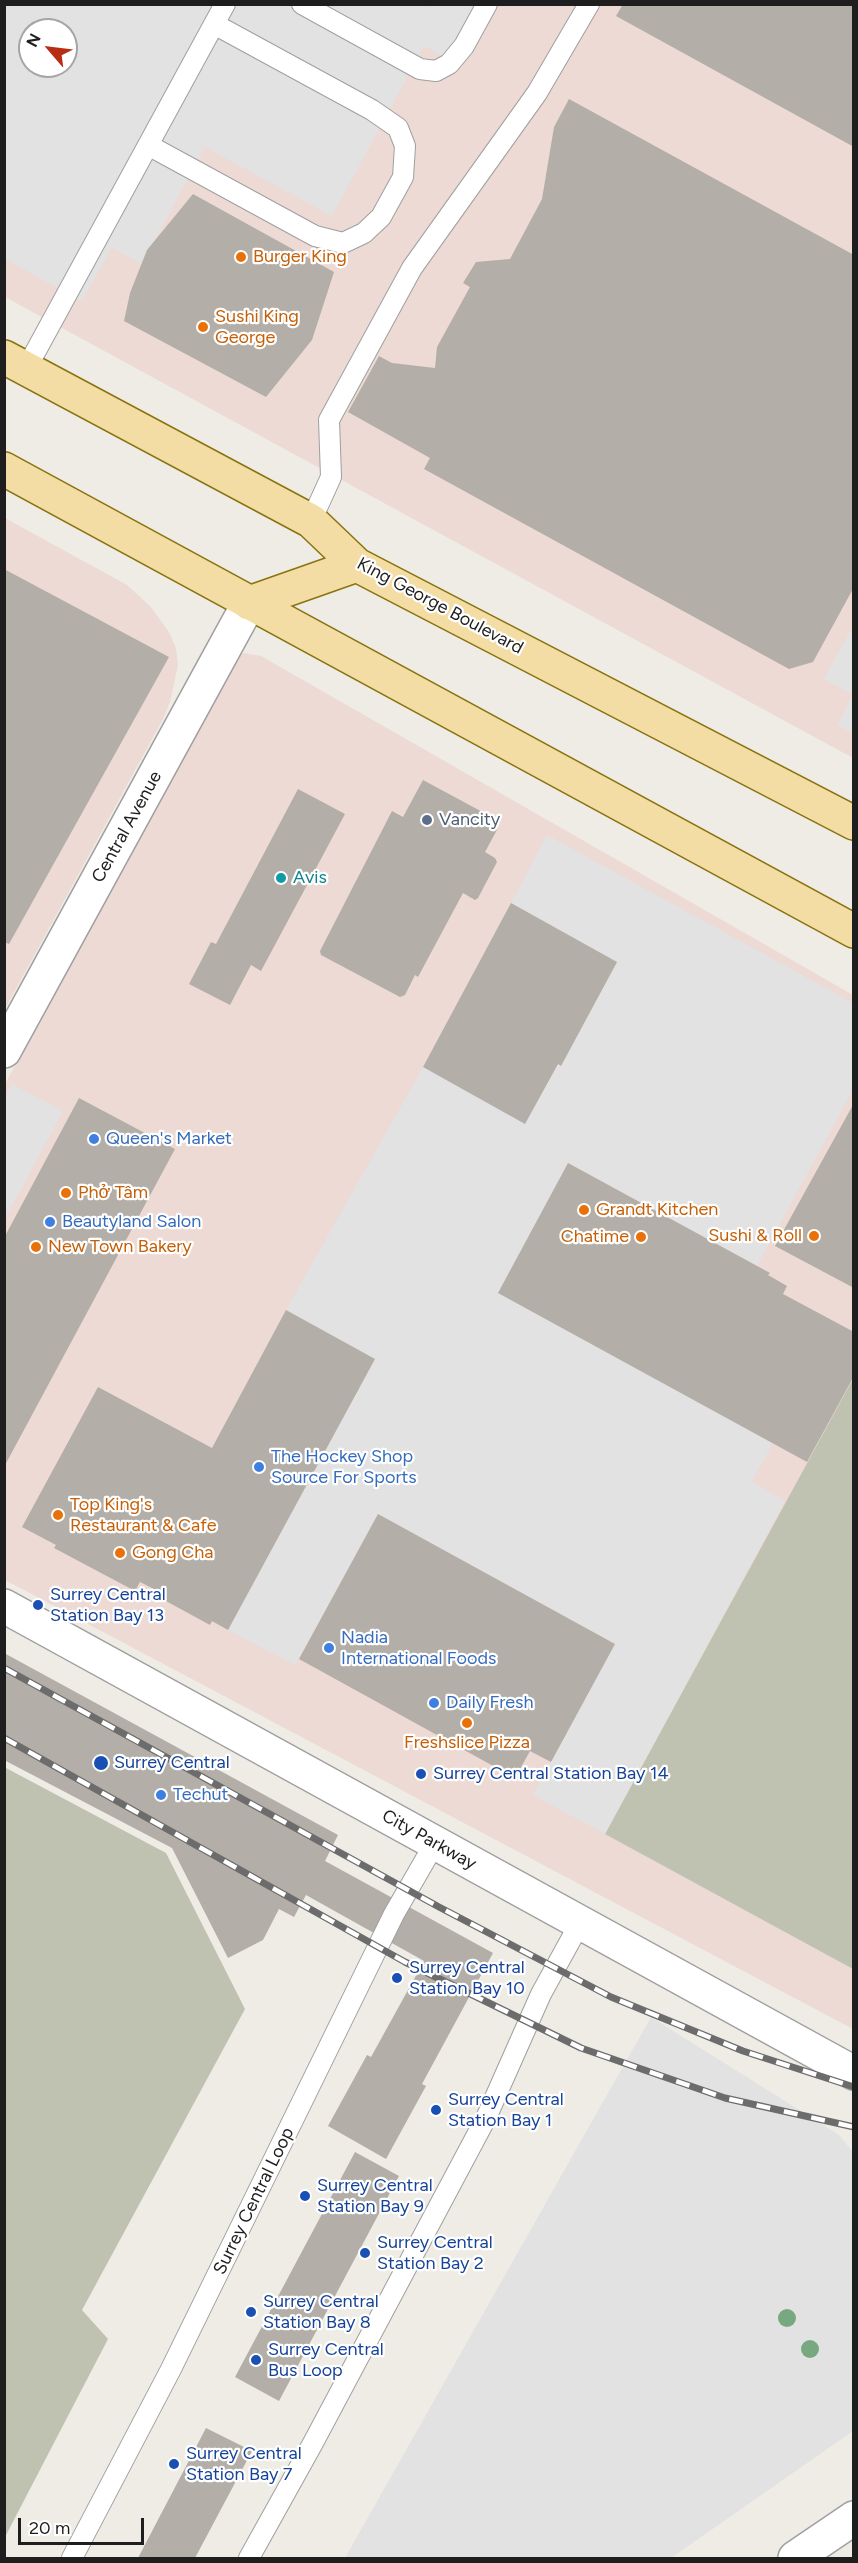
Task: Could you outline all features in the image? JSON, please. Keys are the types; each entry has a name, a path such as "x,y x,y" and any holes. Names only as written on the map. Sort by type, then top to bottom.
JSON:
{"main road":[{"name":"King George Boulevard","path":"15,363 310,521 357,565 854,823"},
{"path":"4,470 854,931"},
{"path":"249,603 357,565"}],"street":[{"name":"Central Avenue","path":"4,1051 249,603"},
{"name":"City Parkway","path":"4,1606 854,2073"},
{"path":"795,2559 854,2518"}],"lane":[{"path":"15,363 148,145 225,4"},
{"path":"302,4 420,69 436,71 449,64 464,46 487,4"},
{"path":"310,521 331,477 329,420 412,268 537,93 589,4"},
{"path":"148,145 315,236 343,243 364,233 381,217 403,177 405,146 398,128 372,110 214,24"},
{"name":"Surrey Central Loop","path":"72,2559 171,2369 394,1914 435,1843"},
{"path":"249,2559 486,2118 541,1994 580,1923"}],"shaded area":[{"path":"419,4 426,8 428,5 476,5 447,58 424,46 332,216 205,147 142,264 112,248 82,301 5,259 4,5"},
{"path":"4,5 853,5 853,758 5,297"},
{"path":"5,518 127,585 150,606 169,632 176,648 178,665 170,702 163,719 5,1009"},
{"path":"853,626 853,695 824,679"},
{"path":"244,653 261,656 853,995 853,2029 5,1580 5,1084 223,672"},
{"path":"853,695 853,734 837,725"},
{"path":"547,835 853,1003 853,1090 757,1266 569,1163 498,1293 773,1443 752,1482 785,1501 605,1834 533,1795 615,1644 378,1514 295,1665 228,1630 375,1359 286,1310 423,1067 561,1065 617,963 511,903"},
{"path":"12,1084 63,1111 5,1219 5,1097"},
{"path":"853,1379 853,1969 605,1834"},
{"path":"6,1768 166,1853 245,2009 82,2310 108,2339 5,2537"},
{"path":"651,2017 839,2135 853,2152 853,2431 671,2558 345,2558"}],"building":[{"path":"623,4 854,4 854,147 616,16"},
{"path":"569,99 854,255 854,587 813,662 789,669 424,469 430,458 348,412 379,356 392,363 435,368 437,347 470,287 463,283 476,262 510,259 542,199 554,127"},
{"path":"193,194 334,272 312,340 266,397 124,321 130,293 147,250"},
{"path":"4,569 169,657 9,944 4,942"},
{"path":"423,780 488,815 487,822 498,828 485,852 497,862 478,898 475,900 463,893 418,977 415,975 405,995 400,997 321,955 320,951 392,811 403,817"},
{"name":"Avis","path":"298,789 345,814 261,971 251,965 230,1005 189,984 211,942 216,944"},
{"path":"511,903 617,962 561,1066 558,1064 525,1124 423,1067"},
{"path":"79,1098 175,1149 4,1467 4,1238"},
{"path":"854,1103 854,1288 775,1246"},
{"path":"568,1163 770,1273 768,1275 787,1286 783,1294 854,1332 854,1376 807,1462 498,1293"},
{"path":"286,1310 375,1359 228,1630 212,1621 210,1625 153,1594 156,1590 140,1582 135,1591 54,1548 56,1545 22,1527 98,1387 212,1448"},
{"path":"378,1514 615,1644 551,1762 530,1751 515,1778 299,1659"},
{"path":"4,1653 338,1835 325,1861 493,1953 422,2084 426,2086 386,2159 328,2126 367,2055 371,2057 424,1961 306,1895 294,1917 279,1909 263,1940 228,1958 172,1848 4,1760"},
{"path":"355,2152 399,2176 279,2401 235,2377"},
{"path":"206,2428 252,2451 195,2558 138,2558"}],"railway":[{"path":"4,1668 439,1907 611,1997 743,2051 854,2087"},
{"path":"4,1738 405,1962 581,2048 725,2098 854,2127"}],"place":[{"name":"Burger King","path":"241,257"},
{"name":"Sushi King George","path":"203,327"},
{"name":"Vancity","path":"427,820"},
{"name":"Avis","path":"281,878"},
{"name":"Queen's Market","path":"94,1139"},
{"name":"Phở Tâm","path":"66,1193"},
{"name":"Grandt Kitchen","path":"584,1210"},
{"name":"Beautyland Salon","path":"50,1222"},
{"name":"Sushi & Roll","path":"814,1236"},
{"name":"Chatime","path":"641,1237"},
{"name":"New Town Bakery","path":"36,1247"},
{"name":"The Hockey Shop Source For Sports","path":"259,1467"},
{"name":"Top King's Restaurant & Cafe","path":"58,1515"},
{"name":"Gong Cha","path":"120,1553"},
{"name":"Surrey Central Station Bay 13","path":"38,1605"},
{"name":"Nadia International Foods","path":"329,1648"},
{"name":"Daily Fresh","path":"434,1703"},
{"name":"Freshslice Pizza","path":"467,1723"},
{"name":"Surrey Central","path":"101,1763"},
{"name":"Surrey Central Station Bay 14","path":"421,1774"},
{"name":"Techut","path":"161,1795"},
{"name":"Surrey Central Station Bay 10","path":"397,1978"},
{"name":"Surrey Central Station Bay 1","path":"436,2110"},
{"name":"Surrey Central Station Bay 9","path":"305,2196"},
{"name":"Surrey Central Station Bay 2","path":"365,2253"},
{"name":"Surrey Central Station Bay 8","path":"251,2312"},
{"name":"Surrey Central Bus Loop","path":"256,2360"},
{"name":"Surrey Central Station Bay 7","path":"174,2464"}]}
